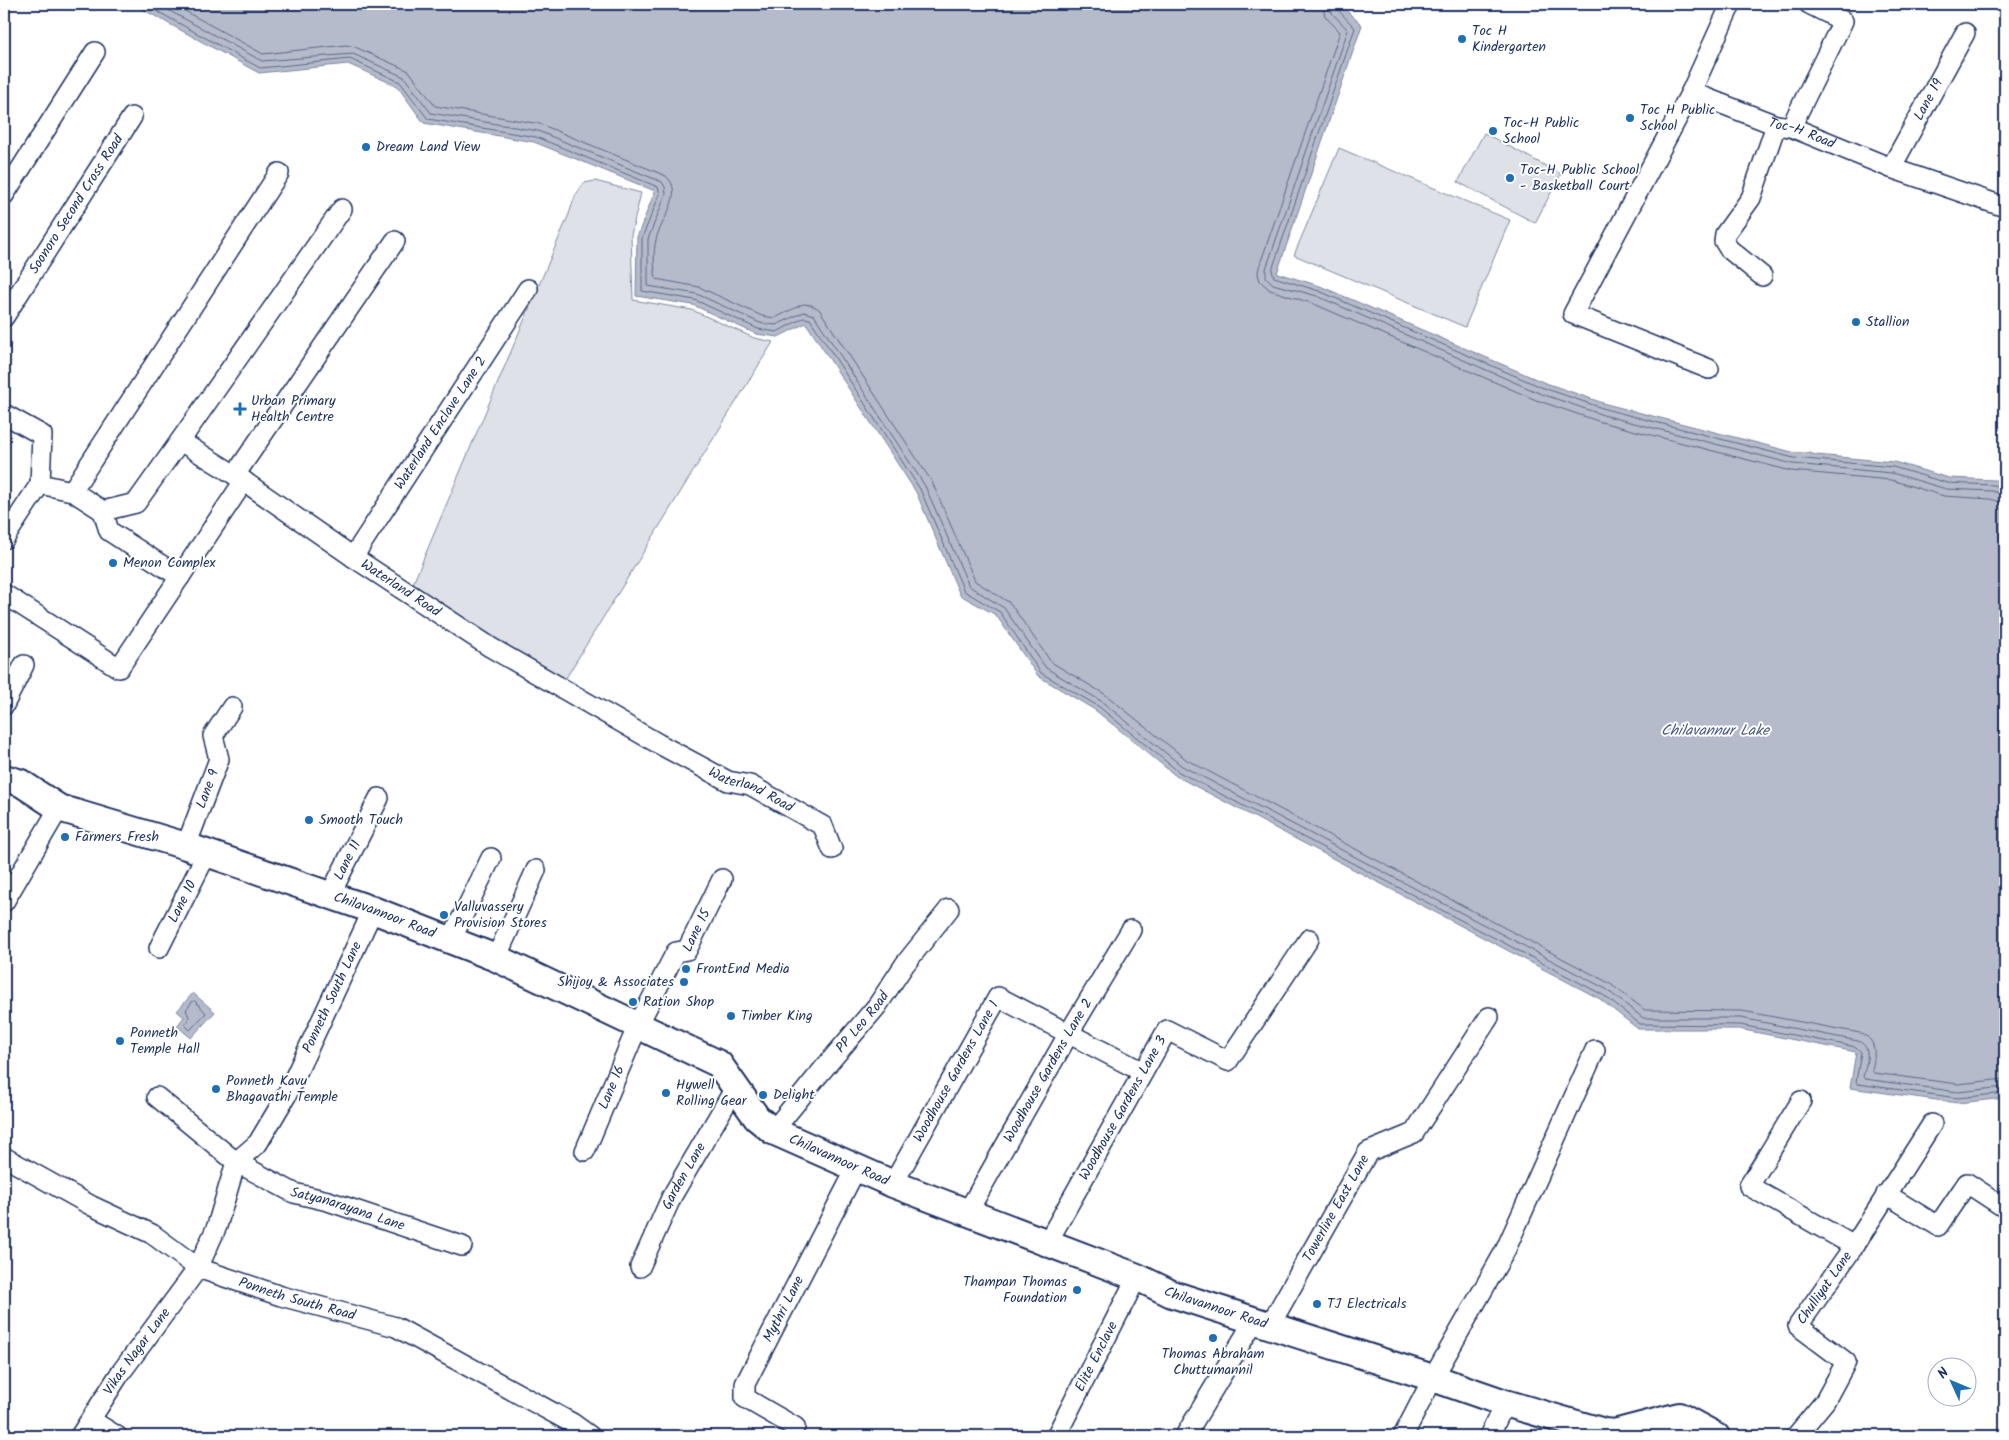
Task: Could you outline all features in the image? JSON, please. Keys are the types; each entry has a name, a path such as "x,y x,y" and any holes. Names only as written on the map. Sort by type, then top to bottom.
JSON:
{"street":[{"path":"1709,369 1574,314 1690,92 1731,4"},
{"path":"1762,276 1729,249 1724,241 1725,234 1751,198 1784,126 1843,21 1810,4"},
{"name":"Lane 19","path":"1891,168 1965,33"},
{"path":"4,195 95,52"},
{"name":"Toc-H Road","path":"1690,92 1891,168 2005,207"},
{"name":"Soonoro Second Cross Road","path":"4,317 132,117"},
{"path":"72,491 279,173"},
{"path":"103,511 136,503 342,209"},
{"path":"4,594 119,668 180,577 239,478 395,241"},
{"name":"Waterland Enclave Lane 2","path":"353,557 528,289"},
{"path":"4,414 42,435 40,484 4,539"},
{"name":"Waterland Road","path":"180,441 239,478 353,557 490,647 611,717 728,781 750,785 823,826 832,849"},
{"path":"40,484 72,491 103,511 109,531 180,577"},
{"path":"4,705 24,665"},
{"name":"Lane 9","path":"196,850 219,759 213,736 232,707"},
{"name":"Chilavannoor Road","path":"4,778 21,783 59,808 196,850 330,895 496,958 719,1064 757,1118 774,1131 856,1169 1137,1277 1172,1294 1433,1378 1505,1404 1609,1434 1679,1416 1716,1436"},
{"name":"Lane 11","path":"330,895 379,798"},
{"path":"4,902 59,808"},
{"name":"Lane 10","path":"159,948 196,850"},
{"path":"451,940 491,858"},
{"path":"496,958 536,870"},
{"name":"Lane 15","path":"638,1025 676,952 686,950 722,879"},
{"name":"Ponneth South Lane","path":"236,1162 258,1143 286,1096 372,910"},
{"name":"PP Leo Road","path":"774,1131 877,1006 905,964 950,910"},
{"name":"Woodhouse Gardens Lane 2","path":"967,1212 1130,930"},
{"name":"Woodhouse Gardens Lane 3","path":"1047,1243 1166,1030 1228,1061 1309,939"},
{"name":"Woodhouse Gardens Lane 1","path":"893,1184 998,997 1143,1072"},
{"name":"Towerline East Lane","path":"1186,1436 1262,1323 1368,1152 1414,1132 1489,1017"},
{"name":"Lane 16","path":"585,1151 638,1025"},
{"path":"1404,1436 1433,1378 1505,1251 1595,1050"},
{"name":"Garden Lane","path":"640,1267 672,1196 735,1088"},
{"name":"Satyanarayana Lane","path":"157,1097 236,1162 294,1193 328,1201 462,1246"},
{"path":"1801,1101 1749,1186 1854,1246"},
{"name":"Chulliyat Lane","path":"1796,1436 1825,1401 1846,1362 1798,1326 1854,1246 1932,1124"},
{"name":"Ponneth South Road","path":"4,1157 92,1206 152,1234 198,1268 281,1296 396,1327 568,1430 590,1436"},
{"path":"198,1268 217,1226 236,1162"},
{"name":"Mythri Lane","path":"795,1427 745,1398 745,1384 856,1169"},
{"path":"1886,1194 1938,1226 1967,1183 2005,1208"},
{"name":"Vikas Nagar Lane","path":"86,1428 119,1375 198,1268"},
{"name":"Elite Enclave","path":"1056,1436 1137,1277"},
{"path":"1489,1436 1505,1404"},
{"path":"86,1428 118,1436"}],"shaded area":[{"name":"Toc-H Public School - Basketball Court","path":"1484,133 1561,174 1535,223 1458,182"},
{"path":"1339,148 1510,220 1465,327 1294,255"},
{"path":"595,181 641,193 631,235 633,300 692,310 754,338 773,342 564,681 412,586 575,196 584,183"}],"water":[{"name":"Chilavannur Lake","path":"133,4 1339,4 1362,25 1277,273 1320,286 1543,382 1606,404 1796,453 1894,462 1949,478 1995,480 2005,485 2005,1098 1958,1103 1850,1088 1856,1052 1739,1029 1638,1029 1600,999 1176,776 1095,710 1038,676 996,615 960,595 916,492 806,323 778,337 756,334 693,305 636,296 637,237 655,191 534,142 424,123 397,86 348,64 259,73"},
{"path":"193,993 215,1012 191,1038 177,1026 184,1017 177,1011"}],"place":[{"name":"Toc H Kindergarten","path":"1462,39"},
{"name":"Toc H Public School","path":"1630,118"},
{"name":"Toc-H Public School","path":"1493,131"},
{"name":"Dream Land View","path":"366,147"},
{"name":"Toc-H Public School - Basketball Court","path":"1510,178"},
{"name":"Stallion","path":"1856,322"},
{"name":"Urban Primary Health Centre","path":"240,409"},
{"name":"Menon Complex","path":"113,563"},
{"name":"Smooth Touch","path":"309,820"},
{"name":"Farmers Fresh","path":"65,837"},
{"name":"Valluvassery Provision Stores","path":"444,915"},
{"name":"FrontEnd Media","path":"686,969"},
{"name":"Shijoy & Associates","path":"684,982"},
{"name":"Ration Shop","path":"633,1002"},
{"name":"Timber King","path":"731,1016"},
{"name":"Ponneth Temple Hall","path":"120,1041"},
{"name":"Ponneth Kavu Bhagavathi Temple","path":"216,1089"},
{"name":"Hywell Rolling Gear","path":"666,1093"},
{"name":"Delight","path":"763,1095"},
{"name":"Thampan Thomas Foundation","path":"1077,1290"},
{"name":"TJ Electricals","path":"1317,1304"},
{"name":"Thomas Abraham Chuttumannil","path":"1213,1338"}]}
